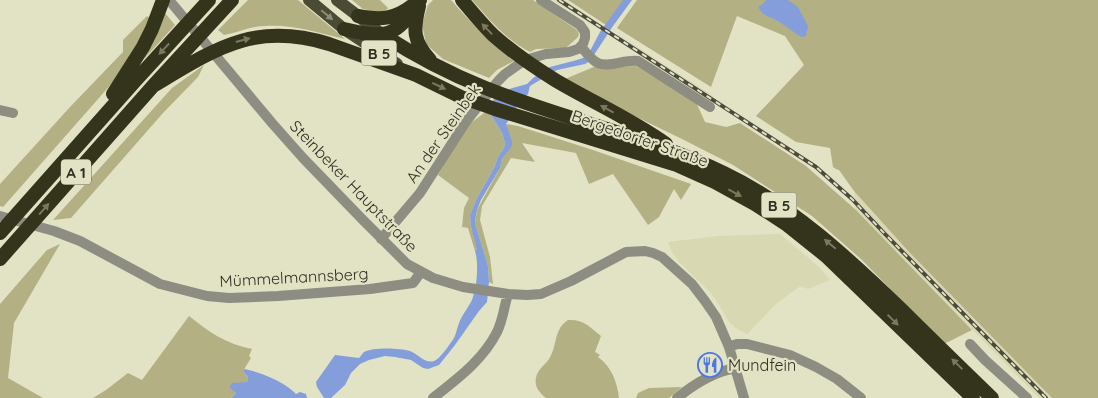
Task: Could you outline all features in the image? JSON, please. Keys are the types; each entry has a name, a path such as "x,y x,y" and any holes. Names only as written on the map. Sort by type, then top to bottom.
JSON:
{"highway":[{"path":"91,129 143,47 163,0"},
{"name":"A 1","path":"0,233 91,129 209,0"},
{"name":"A 1","path":"0,259 232,0"},
{"path":"344,29 366,34 383,35 402,24 412,14 420,0"},
{"path":"358,16 377,19 392,17 401,14 420,0"},
{"path":"420,0 416,40 421,50 436,66"},
{"path":"462,0 494,35 537,69 648,131 678,153"},
{"name":"Bergedorfer Straße","path":"383,35 436,66 483,87 678,153 748,185 812,229 867,276 992,398"},
{"path":"153,86 224,46 242,40 274,36 315,40 416,75"},
{"name":"Bergedorfer Straße","path":"416,75 471,100 518,117 677,165 715,182 755,204 786,224 826,256 973,398"}],"main road":[{"name":"Bergedorfer Straße","path":"309,0 344,29 386,58 416,75"},
{"name":"Bergedorfer Straße","path":"337,0 383,35"}],"street":[{"name":"Steinbeker Hauptstraße","path":"169,0 303,158 408,264 421,272 445,282 490,292 527,295 546,292 571,282 621,254 636,250 646,251 662,257 692,284 716,317 729,347 744,398"},
{"path":"542,0 580,25 585,32 587,53 600,63 638,61 710,107"},
{"name":"An der Steinbek","path":"382,239 420,193 465,123 505,74 525,60 546,54 587,53"},
{"path":"0,110 13,113"},
{"name":"Mümmelmannsberg","path":"0,216 54,231 80,241 160,284 207,296 229,298 262,297 370,289 413,282 421,272"},
{"path":"432,398 472,366 491,342 500,325 508,294"},
{"path":"729,347 737,344 747,344 790,355 837,379 861,398"},
{"path":"970,344 1027,398"},
{"path":"676,398 725,370 735,368"}],"shaded area":[{"path":"248,0 298,0 345,39 285,26 260,26 224,35 218,30"},
{"path":"352,0 380,0 388,8 384,13 363,9"},
{"path":"433,0 451,0 481,32 514,61 497,70 489,78 443,59 426,44 422,24 428,5"},
{"path":"472,0 533,0 577,30 578,37 566,48 536,49 530,52 513,41 491,22"},
{"path":"553,0 564,0 594,20 591,24"},
{"path":"568,0 624,0 606,25"},
{"path":"637,0 1098,0 1098,398 1052,398 909,252 854,191 839,170 833,167 830,148 796,142 756,116 804,65 785,36 737,16 711,87 617,28"},
{"path":"165,13 175,25 144,59 145,56"},
{"path":"147,16 151,19 135,50 113,82 3,207 0,206 0,184 123,52 123,40"},
{"path":"618,35 713,96 710,100 615,39"},
{"path":"204,65 198,77 163,113 71,218 53,220 172,88"},
{"path":"596,66 636,66 696,102 705,122 726,127 740,123 806,166 856,210 972,330 944,344 862,260 812,216 733,165 616,107 565,79"},
{"path":"488,110 502,133 505,143 470,215 471,227 478,249 475,251 468,228 462,227 464,208 469,198 438,175 468,125"},
{"path":"506,124 518,126 593,150 691,184 681,200 674,189 659,217 648,225 613,174 589,184 576,153 522,143 535,162 511,158 482,206 480,220 490,257 493,284 489,282 488,266 475,223 477,210 509,148"},
{"path":"854,191 909,252 1052,398 1039,398 856,210"},
{"path":"780,234 818,266 830,280 808,289 800,286 776,304 747,334 730,323 712,294 679,262 668,242 718,236"},
{"path":"60,244 14,323 8,378 43,398 0,398 0,304 47,250"},
{"path":"189,316 218,337 252,349 249,356 251,358 243,371 248,377 247,382 231,398 93,398 128,373 142,380"},
{"path":"568,320 582,322 601,336 595,352 600,355 598,357 607,365 613,375 619,398 546,398 538,390 536,381 539,370 552,354 560,328"},
{"path":"682,387 669,398 636,398 638,393 649,388"}],"water":[{"path":"623,0 632,0 590,61 585,64 557,70 530,86 528,94 518,105 506,124 512,146 502,159 500,168 481,200 475,223 488,266 487,302 455,345 439,365 428,369 411,360 395,357 385,356 369,360 360,364 351,373 345,385 331,398 324,398 316,382 335,355 359,358 368,350 393,349 410,351 431,362 442,354 454,338 460,320 472,300 477,276 475,251 477,249 470,215 505,143 502,133 488,110 494,99 509,89 527,84 550,67 583,58 590,51 600,32"},
{"path":"766,0 788,0 798,7 808,26 806,36 801,37 778,21 763,14 758,7"},
{"path":"244,369 272,378 296,394 300,392 306,394 307,398 231,398 236,393 229,387 232,383 247,382 248,377 243,371"}],"railway":[{"path":"559,0 816,167 852,199 1046,398"}],"place":[{"name":"Mundfein","path":"710,365"}]}
